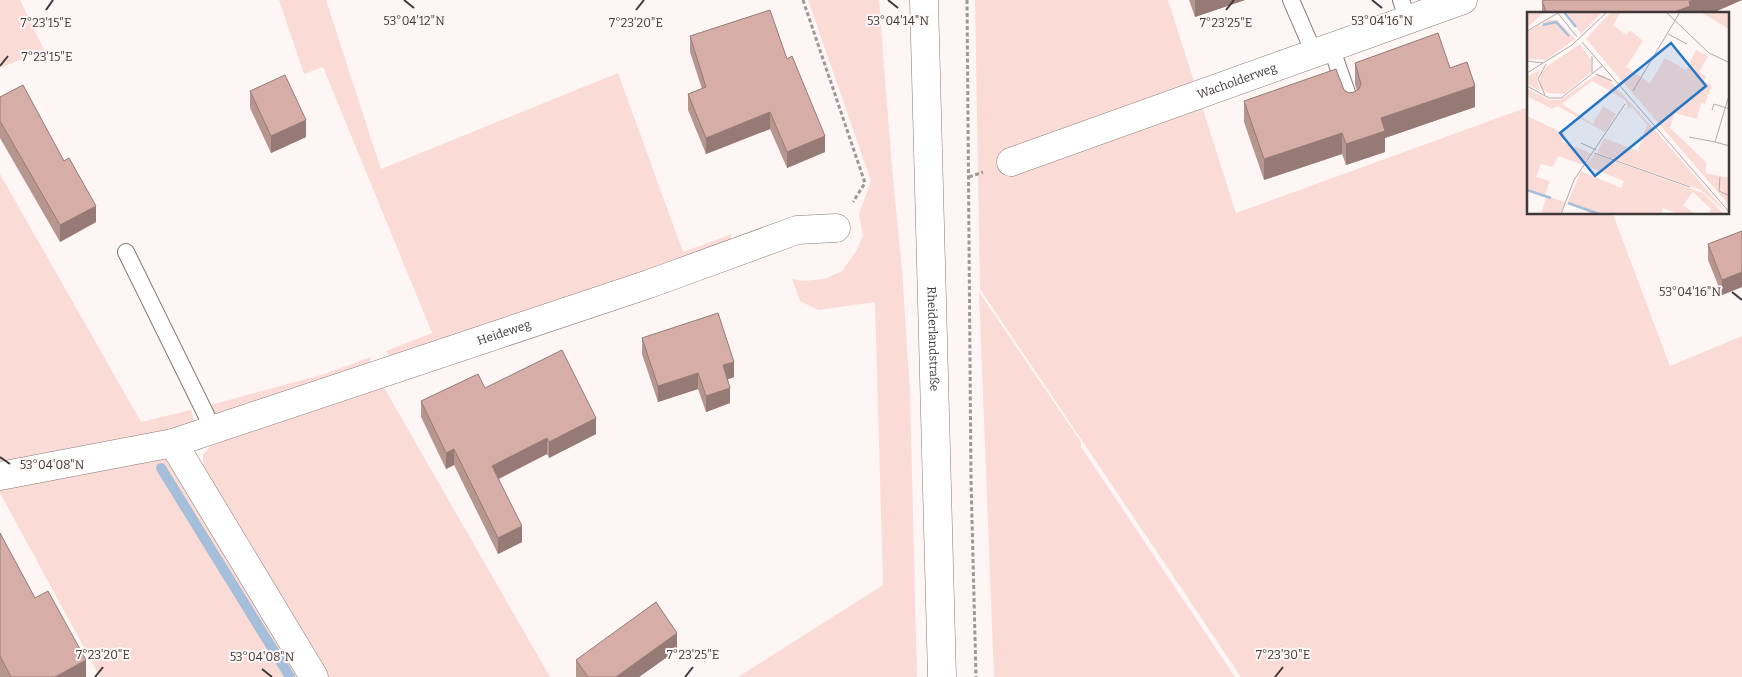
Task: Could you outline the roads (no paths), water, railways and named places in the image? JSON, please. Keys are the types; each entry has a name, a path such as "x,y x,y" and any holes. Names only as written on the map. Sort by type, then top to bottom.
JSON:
{"street":[{"name":"Rheiderlandstraße","path":"924,0 942,677"},
{"name":"Wacholderweg","path":"1011,162 1323,50 1404,10 1463,0"},
{"name":"Heideweg","path":"0,476 173,443 649,284 797,230 836,228"},
{"path":"173,443 314,677"}],"lane":[{"path":"1291,0 1323,50 1351,104"},
{"path":"126,252 212,429"}],"waterway":[{"path":"161,468 290,677"}]}
